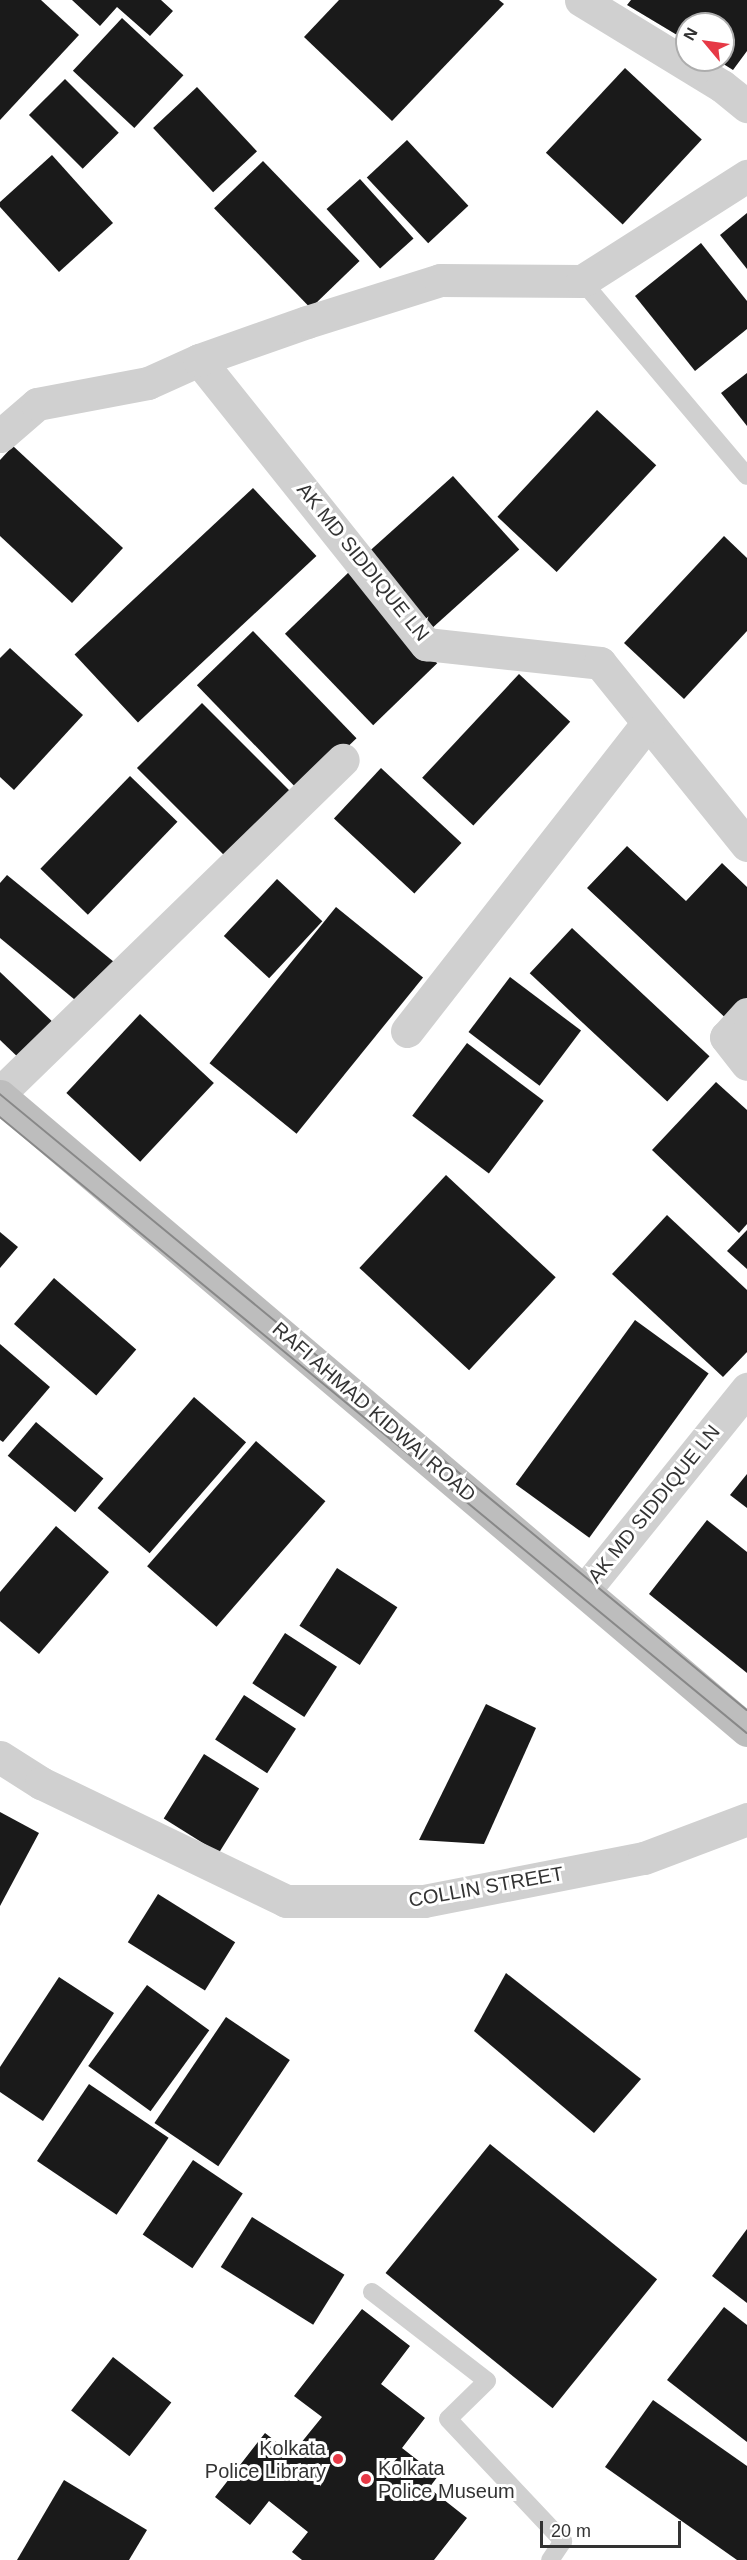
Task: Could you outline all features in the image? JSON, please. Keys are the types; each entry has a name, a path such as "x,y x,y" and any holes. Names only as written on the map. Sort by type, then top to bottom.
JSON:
{"main road":[{"name":"RAFI AHMAD KIDWAI ROAD","path":"0,1094 747,1730"}],"street":[{"path":"581,0 722,86 747,106"},
{"path":"0,436 37,404 148,383 199,360 440,280 582,281 747,177"},
{"name":"AK MD SIDDIQUE LN","path":"199,360 426,644 600,663 747,845"},
{"path":"407,1031 647,724"},
{"path":"0,1094 343,760"},
{"path":"747,1014 726,1037 747,1064"},
{"name":"AK MD SIDDIQUE LN","path":"584,1591 747,1389"},
{"name":"COLLIN STREET","path":"0,1757 41,1783 286,1901 424,1902 644,1858 747,1820"}],"lane":[{"path":"582,281 747,476"},
{"path":"372,2292 487,2381 448,2420 563,2541 550,2560"}],"building":[{"path":"0,0 41,0 79,35 0,120"},
{"path":"72,0 161,0 173,11 150,36 117,7 100,26"},
{"path":"339,0 499,0 504,4 392,121 304,37"},
{"path":"631,0 747,0 747,51 735,67 735,12 675,12 675,34 627,5"},
{"path":"122,18 183,75 134,128 73,71"},
{"path":"625,68 702,140 623,224 546,153"},
{"path":"65,79 119,133 83,169 29,115"},
{"path":"197,87 257,151 213,192 153,128"},
{"path":"407,140 468,206 428,243 367,178"},
{"path":"52,155 113,223 59,272 0,207 0,202"},
{"path":"263,161 360,261 311,308 214,208"},
{"path":"360,179 414,238 380,269 327,209"},
{"path":"747,213 747,269 720,235"},
{"path":"701,243 747,301 747,329 695,371 635,296"},
{"path":"747,373 747,426 721,393"},
{"path":"597,410 656,465 557,572 497,517"},
{"path":"13,446 123,548 72,603 0,536 0,460"},
{"path":"453,476 519,550 433,627 367,554"},
{"path":"253,488 316,556 138,722 75,654"},
{"path":"724,536 747,558 747,631 684,699 624,643"},
{"path":"349,572 437,663 373,725 285,634"},
{"path":"253,631 357,738 300,792 197,685"},
{"path":"10,648 83,715 14,790 0,777 0,658"},
{"path":"519,674 570,722 473,826 422,778"},
{"path":"202,703 293,794 228,859 137,768"},
{"path":"381,768 461,843 414,893 334,818"},
{"path":"130,776 177,822 88,915 40,869"},
{"path":"627,846 686,901 722,863 747,887 747,1008 732,1024 587,888"},
{"path":"7,875 114,962 80,1004 0,938 0,883"},
{"path":"277,879 322,921 269,978 224,936"},
{"path":"336,907 423,977 297,1134 210,1063"},
{"path":"572,928 709,1056 667,1102 530,973"},
{"path":"0,972 57,1026 23,1062 0,1040"},
{"path":"510,977 581,1031 540,1086 468,1032"},
{"path":"140,1014 214,1083 140,1162 66,1093"},
{"path":"467,1043 544,1101 489,1173 412,1116"},
{"path":"716,1082 747,1110 747,1224 739,1233 652,1150"},
{"path":"446,1175 556,1277 469,1370 359,1268"},
{"path":"667,1215 747,1290 747,1352 723,1377 612,1274"},
{"path":"747,1230 747,1269 727,1251"},
{"path":"0,1232 18,1247 0,1268"},
{"path":"54,1278 136,1350 96,1396 14,1324"},
{"path":"635,1320 709,1373 589,1538 516,1484"},
{"path":"0,1344 50,1387 3,1442 0,1440"},
{"path":"194,1397 246,1442 150,1553 98,1508"},
{"path":"36,1422 103,1479 75,1512 8,1456"},
{"path":"256,1441 325,1501 217,1627 147,1566"},
{"path":"747,1474 747,1508 730,1495"},
{"path":"707,1520 747,1552 747,1673 649,1594"},
{"path":"56,1526 109,1572 39,1654 0,1621 0,1592"},
{"path":"337,1568 397,1607 360,1665 299,1626"},
{"path":"285,1633 337,1667 304,1717 252,1683"},
{"path":"244,1695 296,1729 267,1773 215,1739"},
{"path":"486,1704 536,1728 484,1844 419,1840"},
{"path":"204,1754 259,1788 219,1853 164,1818"},
{"path":"0,1812 39,1833 0,1906"},
{"path":"158,1894 235,1942 205,1991 128,1942"},
{"path":"506,1973 641,2079 594,2133 474,2031"},
{"path":"59,1977 114,2013 43,2121 0,2092 0,2067"},
{"path":"147,1985 209,2030 151,2111 88,2066"},
{"path":"226,2017 290,2060 218,2166 154,2123"},
{"path":"89,2084 169,2138 117,2215 37,2161"},
{"path":"490,2144 657,2279 553,2408 386,2273"},
{"path":"193,2160 243,2194 192,2268 143,2235"},
{"path":"252,2217 344,2275 313,2325 221,2267"},
{"path":"747,2229 747,2303 712,2276"},
{"path":"724,2307 747,2325 747,2442 667,2380"},
{"path":"362,2309 410,2346 381,2384 425,2418 402,2448 438,2476 429,2488 467,2518 434,2560 302,2560 292,2552 308,2532 269,2501 250,2525 215,2497 265,2433 292,2454 322,2417 294,2396"},
{"path":"113,2357 171,2403 129,2456 71,2411"},
{"path":"653,2400 747,2466 747,2560 737,2560 605,2467"},
{"path":"64,2480 147,2530 129,2560 17,2560"}],"tram line":[{"path":"0,1094 747,1710"},
{"path":"0,1117 747,1733"}],"place":[{"name":"Kolkata Police Library","path":"338,2459"},
{"name":"Kolkata Police Museum","path":"366,2479"}]}
